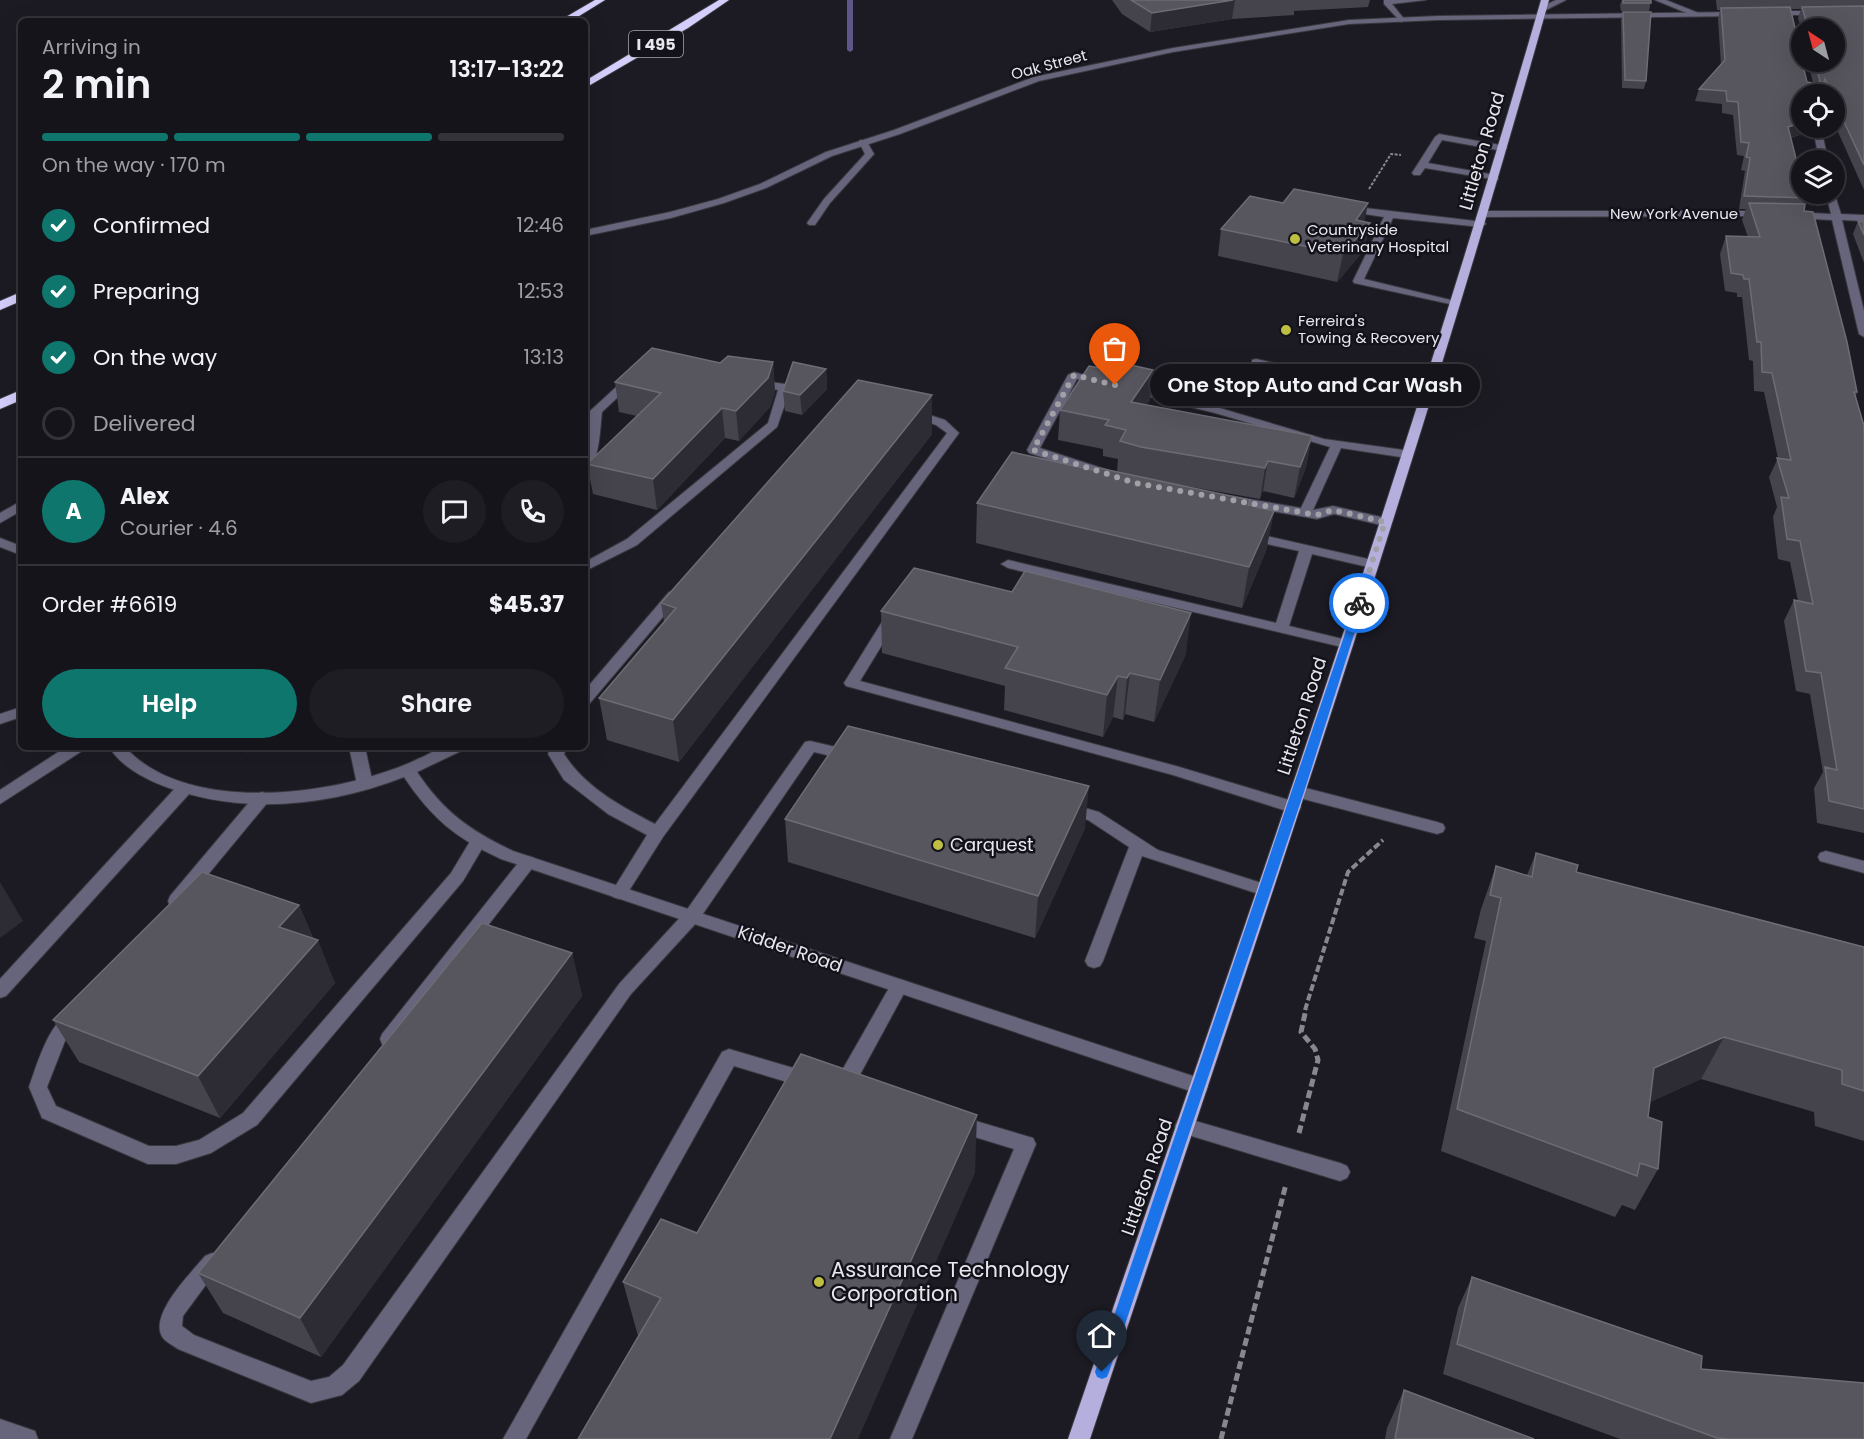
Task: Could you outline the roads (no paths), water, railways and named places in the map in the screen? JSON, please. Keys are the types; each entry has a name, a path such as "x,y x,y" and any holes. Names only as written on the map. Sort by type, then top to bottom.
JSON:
{"highway":[{"path":"569,18 601,0"},
{"name":"I 495","path":"588,83 686,26 725,0"},
{"path":"0,306 18,297"},
{"path":"0,405 18,396"}],"main road":[{"name":"Littleton Road","path":"1079,1439 1296,799 1483,219 1543,8"}],"street":[{"path":"1386,1 1422,0"},
{"path":"1543,8 1562,0"},
{"path":"1659,0 1697,14"},
{"path":"1386,1 1401,20"},
{"name":"Oak Street","path":"588,232 671,215 721,201 764,186 829,154 1037,80 1173,50 1349,22 1543,8 1744,14"},
{"path":"1768,13 1833,13"},
{"path":"1791,13 1792,18"},
{"path":"1495,178 1422,166 1439,137 1503,148"},
{"path":"812,223 827,201 870,154 863,142"},
{"path":"1834,204 1864,334"},
{"name":"New York Avenue","path":"1332,207 1390,214 1483,219 1768,214"},
{"path":"1390,214 1358,281 1455,304"},
{"path":"1780,214 1864,218"},
{"path":"1256,362 1425,398"},
{"path":"588,460 596,411 637,374"},
{"path":"1124,479 1033,450 1074,375 1220,411 1323,442 1407,454"},
{"path":"588,564 632,542 773,424 785,387 738,380"},
{"path":"620,893 657,833 952,433 948,427 935,419 901,411"},
{"path":"1305,513 1337,444"},
{"path":"1215,497 1317,515 1333,510 1385,522"},
{"path":"0,519 18,507"},
{"path":"1238,533 1372,564"},
{"path":"0,542 18,550"},
{"path":"1282,627 1308,548"},
{"path":"1008,564 1282,627 1346,644"},
{"path":"588,697 685,584"},
{"path":"900,604 851,683 1176,771 1437,828"},
{"path":"0,719 18,713"},
{"path":"225,1246 174,1312 171,1330 186,1342 311,1392 334,1387 351,1373 626,989 692,916 810,746 867,760"},
{"path":"0,798 72,750"},
{"path":"120,750 143,770 184,789 262,798 302,796 365,784 408,770 450,750"},
{"path":"358,750 365,784"},
{"path":"558,750 556,754 570,776 614,810 657,833"},
{"name":"Kidder Road","path":"408,770 447,823 478,842 528,862 1199,1086"},
{"path":"0,991 184,789"},
{"path":"164,915 262,798"},
{"path":"1048,805 1093,816 1152,854 1265,890"},
{"path":"87,1003 57,1037 38,1087 49,1112 148,1155 176,1155 204,1147 250,1119 457,877 478,842"},
{"path":"1094,961 1138,845"},
{"path":"1826,857 1864,867"},
{"path":"380,1049 528,862"},
{"path":"841,1090 899,986"},
{"path":"514,1439 729,1057 863,1096"},
{"path":"901,1439 1026,1144 939,1118"},
{"path":"1185,1126 1340,1172"},
{"path":"0,1430 27,1439"}],"waterway":[{"path":"850,0 850,50"}],"place":[{"name":"Countryside Veterinary Hospital","path":"1295,239"},
{"name":"Ferreira's Towing & Recovery","path":"1286,330"},
{"name":"One Stop Auto and Car Wash","path":"1115,385"},
{"name":"Carquest","path":"938,845"},
{"name":"Assurance Technology Corporation","path":"819,1282"}]}
